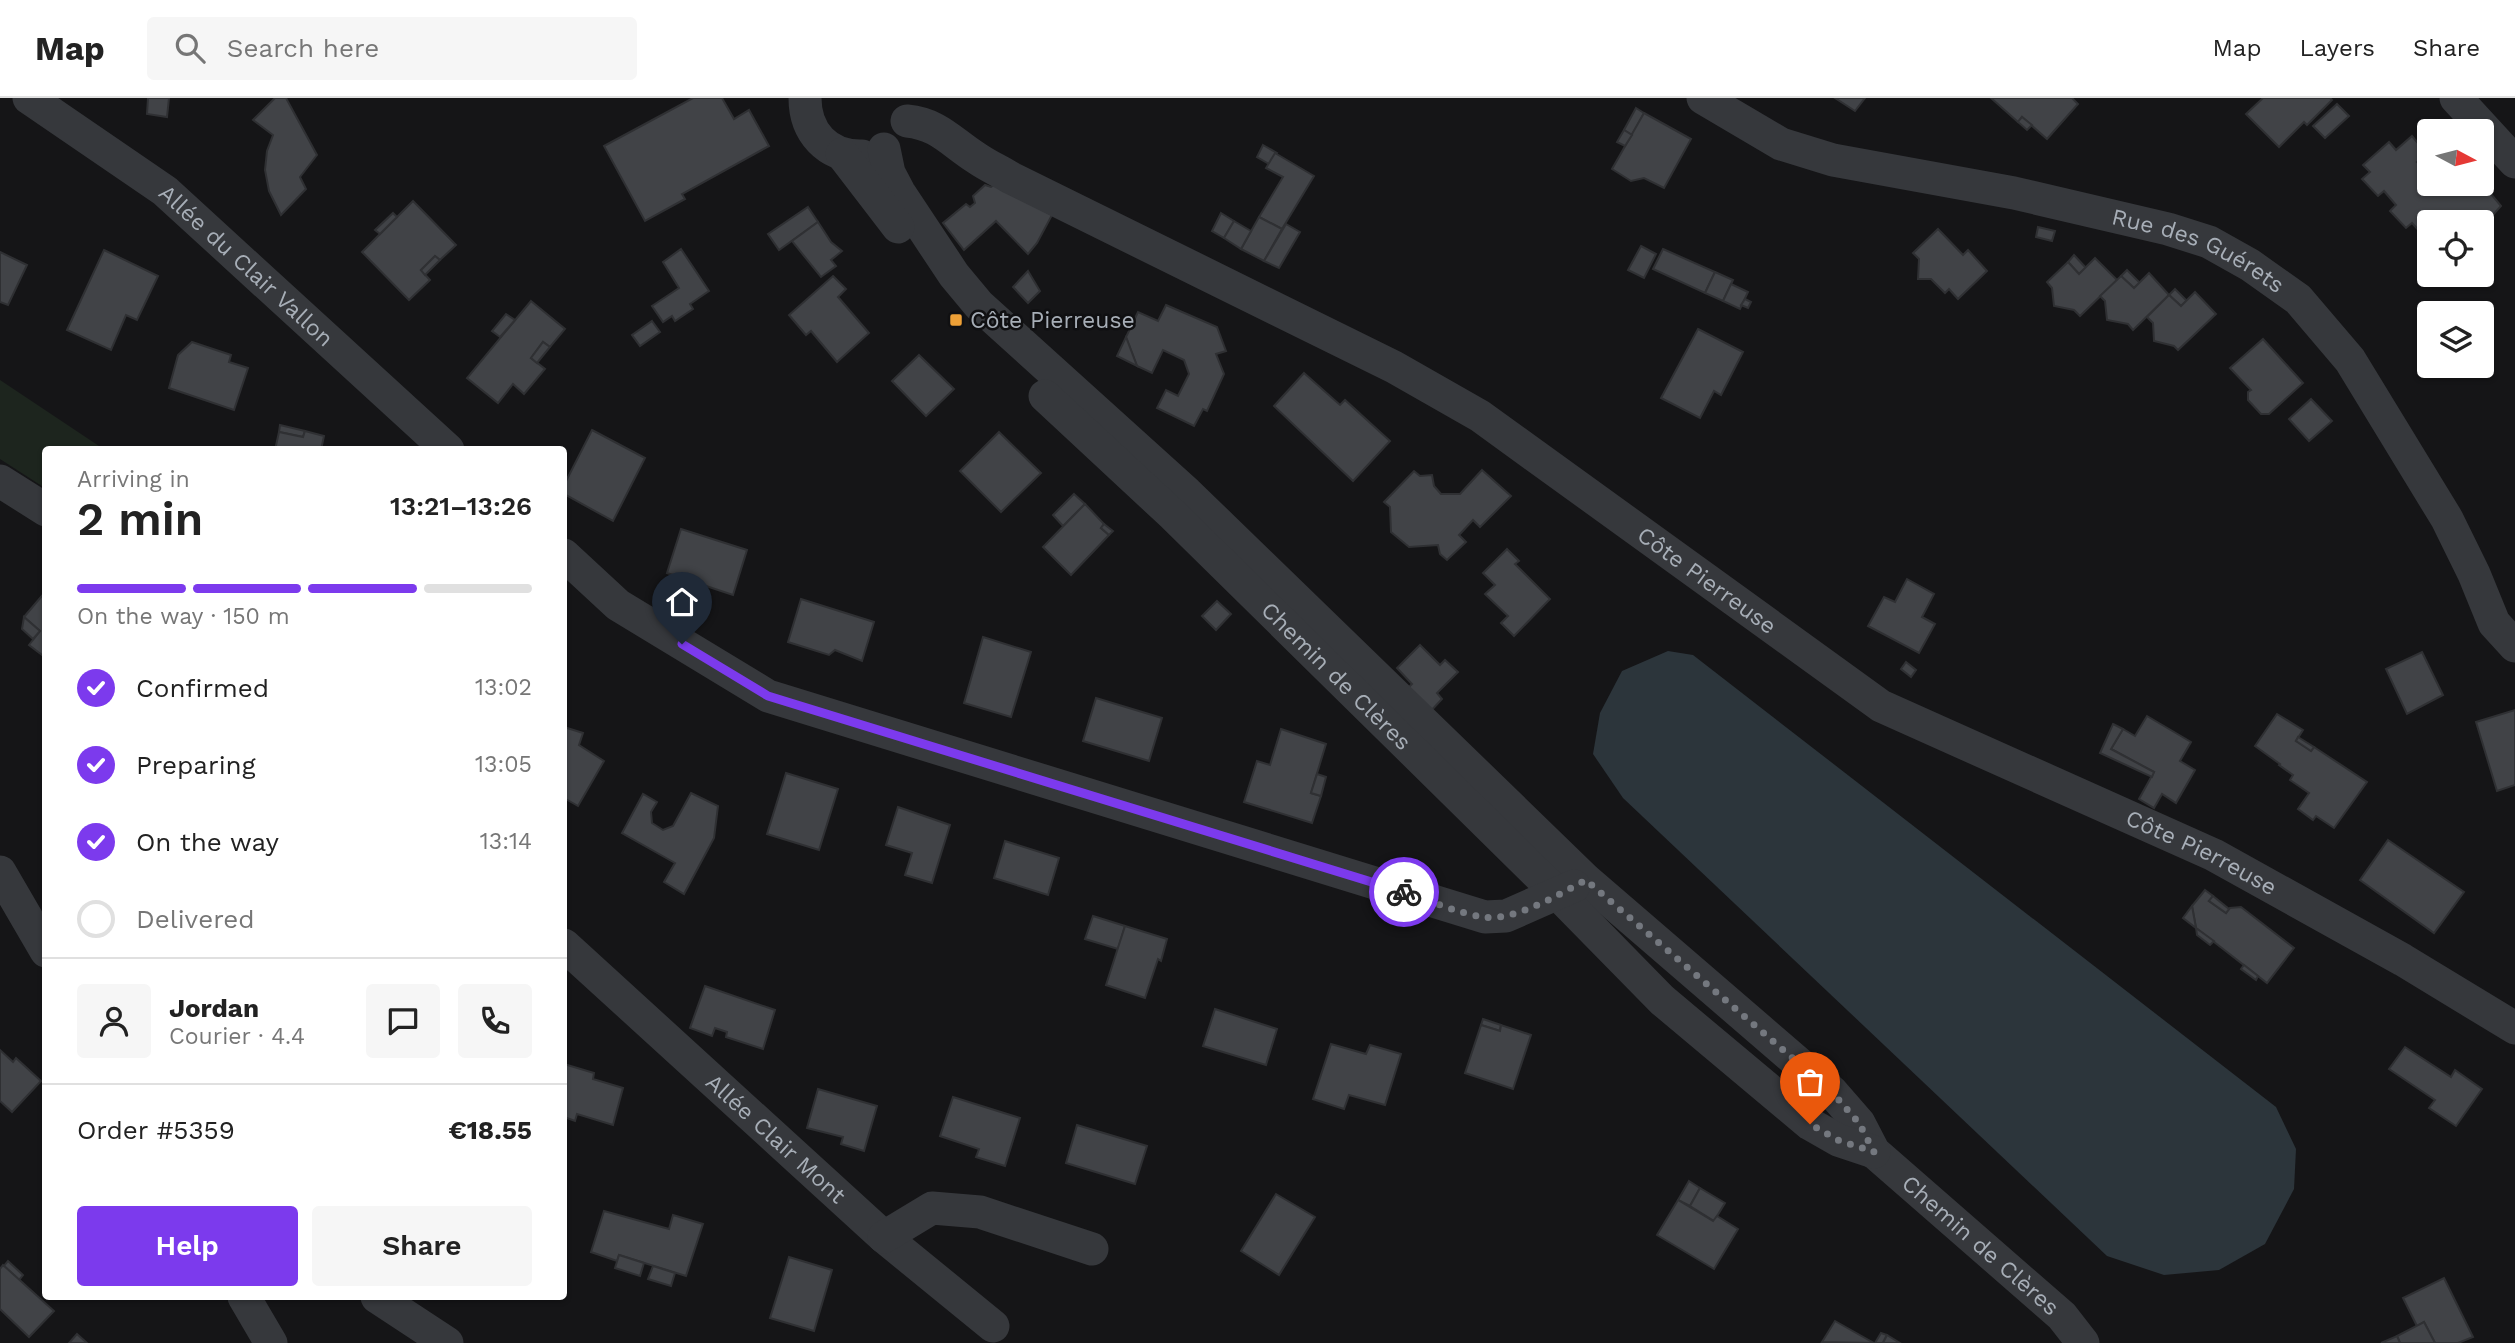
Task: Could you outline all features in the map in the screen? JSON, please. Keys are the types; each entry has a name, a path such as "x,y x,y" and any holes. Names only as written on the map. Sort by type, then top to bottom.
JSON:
{"street":[{"name":"Allée du Clair Vallon","path":"29,98 165,191 444,446"},
{"path":"65,98 83,135"},
{"name":"Chemin de Clères","path":"804,98 806,114 818,139 842,154 867,184 965,319 1005,359 1572,887 1832,1092 1859,1123 1874,1152 2062,1316 2083,1343"},
{"name":"Rue des Guérets","path":"1703,98 1781,144 1833,160 2014,193 2168,229 2209,242 2250,265 2298,299 2350,360 2447,519 2494,623 2515,646"},
{"path":"2456,98 2515,162"},
{"path":"842,154 859,156 884,149 902,132 908,109"},
{"name":"Côte Pierreuse","path":"908,109 977,158 1011,178 1394,367 1479,415 1881,706 2214,855 2403,960 2515,1028"},
{"name":"Chemin de Clères","path":"884,149 889,173 899,192 954,275 979,305 1187,493 1572,887"},
{"path":"0,481 42,507"},
{"path":"567,558 618,604 768,696 1485,917 1506,916 1572,887"},
{"path":"0,872 42,944"},
{"name":"Allée Clair Mont","path":"567,949 884,1237 993,1326"},
{"path":"884,1237 932,1208 979,1212 1092,1249"},
{"path":"246,1300 271,1343"},
{"path":"382,1300 447,1343"}],"shaded area":[{"path":"0,380 99,446 42,446 42,486 0,459"},
{"path":"1668,651 1693,655 2276,1107 2296,1149 2294,1189 2265,1244 2219,1270 2164,1275 2107,1256 1623,798 1593,754 1600,713 1622,671"}],"building":[{"path":"148,98 169,98 167,117 147,114"},
{"path":"275,98 286,98 317,155 300,177 306,189 281,215 269,191 265,170 267,151 273,135 253,120"},
{"path":"693,98 722,98 734,119 749,110 769,146 682,194 685,199 645,221 604,146"},
{"path":"1835,98 1865,98 1855,111"},
{"path":"1991,98 2072,98 2078,104 2047,139 2022,117 2018,122"},
{"path":"2263,98 2332,100 2307,125 2304,122 2279,147 2246,114"},
{"path":"2337,104 2349,116 2325,138 2313,126"},
{"path":"1636,108 1644,113 1632,135 1624,130"},
{"path":"1644,113 1691,139 1664,188 1644,178 1631,181 1612,169"},
{"path":"2022,117 2032,125 2027,130 2018,122"},
{"path":"1624,130 1632,135 1625,146 1617,142"},
{"path":"2412,136 2417,142 2417,196 2493,196 2501,206 2494,214 2494,210 2417,210 2417,229 2412,223 2406,228 2390,211 2396,205 2384,191 2378,196 2362,179 2370,172 2363,165 2389,142 2396,150"},
{"path":"1263,145 1277,153 1269,164 1257,157"},
{"path":"1275,153 1314,176 1282,229 1259,217 1283,177 1266,168"},
{"path":"995,184 1052,215 1028,254 996,221 964,250 943,223 966,204 970,207 975,203 973,196 985,185 991,187"},
{"path":"413,201 456,245 440,260 435,256 421,270 430,280 409,300 362,252"},
{"path":"808,207 818,222 779,250 768,234"},
{"path":"393,213 397,217 380,234 375,230"},
{"path":"1221,213 1234,221 1224,238 1212,231"},
{"path":"1259,217 1282,229 1264,261 1241,249"},
{"path":"1234,221 1251,231 1241,249 1224,238"},
{"path":"818,222 831,242 842,251 831,260 836,266 821,277 792,241"},
{"path":"1286,224 1300,232 1279,268 1264,261"},
{"path":"2038,227 2055,231 2052,241 2036,237"},
{"path":"1938,229 1963,255 1968,250 1987,271 1958,299 1949,289 1945,293 1931,279 1918,279 1919,259 1913,253"},
{"path":"1641,246 1656,254 1644,278 1628,270"},
{"path":"681,249 709,291 690,304 693,309 675,321 672,316 663,322 652,306 679,288 663,262"},
{"path":"1663,249 1715,272 1705,293 1653,269"},
{"path":"104,250 158,276 137,320 126,315 111,350 67,330"},
{"path":"0,252 27,265 8,305 0,302"},
{"path":"2074,255 2086,268 2079,274 2068,262"},
{"path":"435,256 440,260 425,275 421,270"},
{"path":"2095,258 2117,280 2080,316 2074,310 2054,306 2052,288 2047,282 2068,262 2079,274"},
{"path":"2127,270 2140,283 2134,288 2121,276"},
{"path":"1028,271 1040,291 1028,303 1013,287"},
{"path":"1715,272 1733,280 1723,301 1705,293"},
{"path":"2149,273 2169,295 2133,330 2128,324 2107,320 2105,301 2100,296 2121,276 2134,288"},
{"path":"833,276 846,289 838,297 869,333 837,362 811,331 806,335 789,315"},
{"path":"1731,284 1748,292 1740,309 1723,301"},
{"path":"2175,289 2187,301 2181,306 2169,295"},
{"path":"2195,292 2216,314 2178,350 2174,346 2154,341 2153,323 2147,317 2169,295 2181,306"},
{"path":"1745,299 1751,302 1748,308 1741,305"},
{"path":"531,301 565,329 550,347 543,342 531,358 545,369 524,394 513,384 498,403 467,378"},
{"path":"1166,305 1217,327 1226,351 1216,354 1224,374 1207,411 1203,409 1194,426 1157,408 1166,390 1178,396 1189,374 1184,360 1163,350 1152,373 1137,366 1126,337 1138,312 1158,321"},
{"path":"506,314 515,320 500,337 492,331"},
{"path":"652,321 660,332 640,346 632,335"},
{"path":"1698,329 1743,352 1721,395 1714,391 1700,418 1661,398"},
{"path":"1126,337 1137,366 1117,356"},
{"path":"2263,339 2303,383 2269,414 2261,414 2248,400 2248,392 2251,390 2230,368"},
{"path":"192,342 231,355 229,362 248,368 234,410 169,388 178,355"},
{"path":"543,342 550,347 537,363 531,358"},
{"path":"919,355 954,389 926,416 892,381"},
{"path":"1304,373 1340,405 1345,400 1390,441 1353,481 1274,406"},
{"path":"2311,399 2332,421 2309,441 2289,419"},
{"path":"280,425 305,431 303,437 279,432"},
{"path":"592,430 645,458 613,521 567,496 567,479"},
{"path":"305,431 324,436 322,446 276,446 279,432 303,437"},
{"path":"999,432 1041,473 1001,512 960,471"},
{"path":"1482,470 1511,496 1480,527 1473,520 1459,535 1466,542 1447,560 1440,554 1438,545 1409,547 1391,532 1390,507 1384,502 1414,471 1420,476 1432,475 1434,486 1441,494 1460,494"},
{"path":"1074,494 1085,504 1063,526 1053,515"},
{"path":"1085,504 1104,524 1101,528 1109,535 1071,575 1043,547"},
{"path":"1104,524 1113,531 1109,535 1101,528"},
{"path":"681,529 747,550 733,595 667,573"},
{"path":"1507,549 1519,561 1515,564 1550,599 1514,636 1501,623 1508,616 1485,594 1495,585 1483,573"},
{"path":"1907,579 1934,594 1922,617 1935,624 1919,653 1868,626 1884,597 1895,602"},
{"path":"42,596 42,655 29,645 40,631 24,617"},
{"path":"801,599 874,622 862,661 835,650 829,655 788,642"},
{"path":"1217,601 1231,614 1216,630 1202,616"},
{"path":"24,617 40,631 33,639 22,629"},
{"path":"983,637 1031,652 1011,717 964,703"},
{"path":"1420,645 1440,665 1445,660 1458,672 1437,693 1442,699 1428,714 1405,691 1412,684 1397,668"},
{"path":"2422,652 2443,695 2407,714 2386,669"},
{"path":"1906,662 1916,670 1911,677 1901,669"},
{"path":"1096,698 1162,718 1149,761 1083,741"},
{"path":"2515,710 2515,785 2497,791 2476,722"},
{"path":"2277,714 2303,730 2296,741 2311,751 2314,747 2367,782 2334,828 2316,816 2313,820 2298,809 2309,793 2290,780 2293,775 2255,746"},
{"path":"2147,716 2191,742 2180,761 2195,770 2176,803 2162,794 2154,808 2139,799 2154,772 2111,749 2123,729 2135,736"},
{"path":"2113,724 2123,729 2111,749 2154,772 2152,777 2100,753"},
{"path":"567,728 583,733 579,745 604,761 578,806 567,800"},
{"path":"1281,729 1326,744 1311,793 1321,796 1312,823 1244,802 1257,761 1270,765"},
{"path":"2298,737 2314,747 2311,751 2296,741"},
{"path":"786,773 838,789 819,850 767,834"},
{"path":"1317,774 1326,777 1321,796 1311,793"},
{"path":"691,793 718,806 714,838 684,894 664,882 675,863 622,833 643,794 657,802 651,812 652,823 663,830 673,826"},
{"path":"898,807 950,825 932,883 905,875 912,853 886,845"},
{"path":"2388,840 2464,892 2434,933 2360,880"},
{"path":"1005,841 1059,858 1048,895 994,878"},
{"path":"2205,890 2213,896 2209,901 2226,913 2230,908 2241,907 2294,948 2267,983 2196,928 2192,906"},
{"path":"2213,896 2229,909 2226,913 2209,901"},
{"path":"2192,906 2196,928 2183,918"},
{"path":"1093,916 1125,926 1118,949 1085,939"},
{"path":"1125,926 1167,939 1145,998 1106,985"},
{"path":"2196,928 2214,941 2210,945 2197,935"},
{"path":"2244,965 2258,976 2256,980 2241,969"},
{"path":"705,986 775,1010 763,1049 726,1037 727,1032 715,1028 712,1036 690,1028"},
{"path":"1215,1009 1277,1029 1266,1065 1203,1046"},
{"path":"1483,1019 1501,1025 1500,1031 1481,1025"},
{"path":"1481,1025 1500,1031 1501,1025 1531,1035 1513,1089 1465,1073"},
{"path":"1331,1044 1366,1054 1370,1045 1401,1054 1385,1105 1349,1095 1344,1109 1313,1099"},
{"path":"2405,1047 2451,1077 2455,1070 2482,1089 2456,1126 2429,1108 2435,1100 2389,1069"},
{"path":"0,1050 13,1062 16,1058 41,1081 12,1112 0,1101"},
{"path":"567,1065 594,1073 593,1079 623,1088 613,1125 577,1114 575,1121 567,1118"},
{"path":"818,1089 877,1106 864,1151 841,1144 843,1137 807,1128"},
{"path":"953,1097 1020,1118 1005,1166 976,1157 979,1149 940,1136"},
{"path":"1077,1125 1147,1146 1135,1184 1066,1163"},
{"path":"1689,1181 1700,1188 1690,1206 1678,1200"},
{"path":"1700,1188 1725,1203 1714,1221 1690,1206"},
{"path":"1276,1194 1315,1217 1279,1275 1241,1251"},
{"path":"1678,1200 1713,1221 1717,1216 1738,1229 1714,1269 1657,1235"},
{"path":"604,1211 669,1229 673,1215 703,1224 686,1276 619,1255 617,1261 591,1252"},
{"path":"619,1255 644,1263 640,1276 615,1268"},
{"path":"789,1257 832,1270 814,1331 770,1318"},
{"path":"8,1261 23,1275 19,1280 4,1266"},
{"path":"3,1265 54,1311 29,1337 0,1309 0,1269"},
{"path":"653,1266 675,1273 671,1286 648,1279"},
{"path":"2444,1278 2473,1337 2458,1343 2435,1343 2424,1322 2417,1326 2403,1298"},
{"path":"1835,1321 1874,1343 1822,1342"},
{"path":"2424,1322 2435,1343 2400,1343 2397,1336"},
{"path":"1881,1333 1887,1335 1883,1343 1875,1343"},
{"path":"77,1334 87,1343 69,1343"},
{"path":"1887,1335 1900,1343 1883,1343"},
{"path":"2397,1336 2400,1343 2381,1343"}],"way so far":[{"path":"1404,892 1485,917 1506,916 1548,900 1586,880 1832,1092 1859,1123 1874,1152 1838,1140 1810,1124"}],"place":[{"name":"Côte Pierreuse","path":"956,320"}],"route":[{"path":"682,644 768,696 1404,892"}]}
